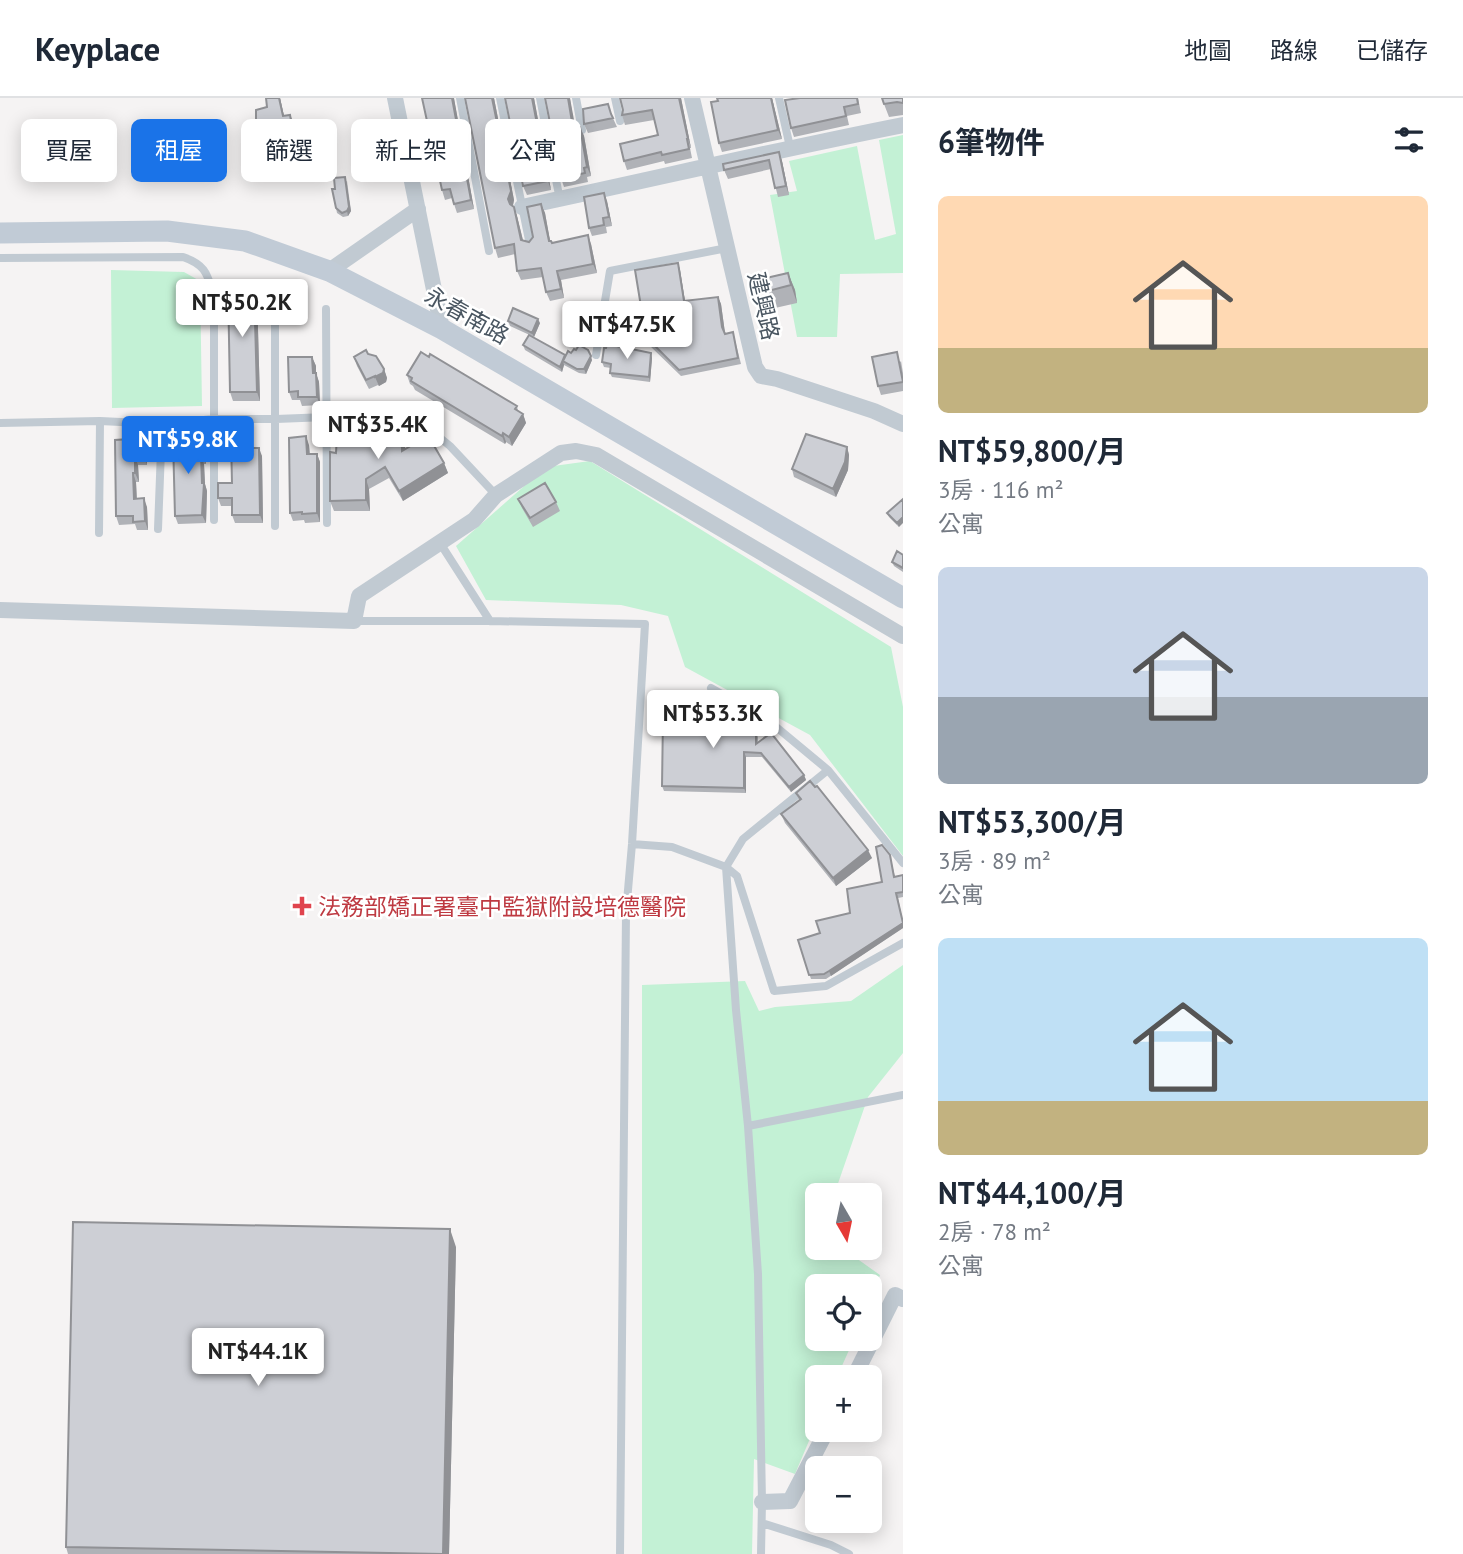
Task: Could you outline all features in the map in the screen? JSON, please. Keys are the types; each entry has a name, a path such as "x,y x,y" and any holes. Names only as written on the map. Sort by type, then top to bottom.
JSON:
{"street":[{"path":"395,98 442,329"},
{"name":"建興路","path":"692,98 755,366 761,376 874,411 903,424"},
{"path":"522,207 790,147 903,125"},
{"path":"329,271 418,209"},
{"name":"永春南路","path":"0,233 167,231 245,242 329,271 442,329 903,598"},
{"path":"0,610 354,621 359,596 474,520 496,495 561,453 576,450 596,455 903,636"},
{"path":"859,1365 895,1295 903,1299"},
{"path":"762,1502 790,1501 821,1442"}],"lane":[{"path":"460,98 489,251"},
{"path":"500,98 530,246"},
{"path":"540,98 558,190"},
{"path":"576,98 582,130"},
{"path":"615,98 620,121"},
{"path":"779,98 790,147"},
{"path":"596,355 610,271 727,247"},
{"path":"0,258 183,257 194,260 205,269 214,295 214,520"},
{"path":"275,283 275,526"},
{"path":"326,309 327,523"},
{"path":"0,423 100,421 162,424 214,419 387,418 428,428 450,446 496,495"},
{"path":"99,533 100,421"},
{"path":"158,529 162,424"},
{"path":"440,543 490,621"},
{"path":"354,621 645,624 626,913 620,1554"},
{"path":"711,688 769,721 828,770 903,863"},
{"path":"761,1554 758,1274 726,867 743,839 828,770"},
{"path":"632,844 671,847 726,867 737,876 774,991 827,986 903,943"},
{"path":"748,1126 903,1095"},
{"path":"762,1522 831,1545 849,1554"}],"green space":[{"path":"903,135 903,273 840,274 837,337 797,337 770,195 797,191 789,161 857,146 875,240 896,234 879,140"},
{"path":"111,270 184,272 200,281 202,406 112,408"},
{"path":"590,461 891,647 903,707 903,856 810,735 685,667 668,616 621,605 486,600 456,546 546,467"},
{"path":"903,965 903,1053 868,1097 838,1183 805,1183 805,1260 859,1260 879,1274 805,1274 805,1351 849,1351 842,1365 805,1365 805,1442 809,1442 795,1474 754,1459 752,1554 642,1554 642,985 745,981 759,1011 775,1007 851,1001"}],"building":[{"path":"266,98 279,98 283,116 290,115 291,119 256,119 256,110 267,107"},
{"path":"422,98 452,98 456,119 427,119"},
{"path":"465,98 492,98 496,119 485,119 485,182 509,182 511,191 508,199 514,207 521,240 529,242 533,237 527,207 541,204 549,241 552,243 588,235 593,264 557,271 561,289 546,292 541,268 517,271 514,244 495,248"},
{"path":"505,98 532,98 536,119 509,119"},
{"path":"545,98 568,98 572,119 549,119"},
{"path":"620,98 679,98 689,149 662,155 661,152 624,161 620,144 658,135 652,110 622,115"},
{"path":"717,98 771,98 778,130 719,143 711,102 718,101"},
{"path":"857,98 858,104 844,107 846,116 791,128 785,100"},
{"path":"882,98 903,98 903,103 884,104"},
{"path":"608,104 613,118 584,124 583,109"},
{"path":"581,133 587,167 584,168 585,173 581,174"},
{"path":"779,152 786,186 775,188 769,160 724,170 723,164"},
{"path":"345,177 349,207 342,213 336,208 332,189 335,189 337,178"},
{"path":"440,182 468,182 471,200 454,204 450,189 442,190"},
{"path":"522,182 543,182 523,186"},
{"path":"604,193 609,217 603,218 604,225 589,228 584,197"},
{"path":"678,263 684,301 718,297 722,327 725,334 733,332 738,358 679,370 646,337 635,270"},
{"path":"788,273 791,285 768,291 766,278"},
{"path":"254,285 257,392 230,392 228,286"},
{"path":"513,308 538,319 532,333 508,321"},
{"path":"529,335 565,355 560,367 523,345"},
{"path":"607,344 651,353 649,377 610,373 611,364 602,362"},
{"path":"579,345 588,350 591,356 584,369 577,369 563,361 568,351 571,353"},
{"path":"366,350 368,354 376,356 384,369 383,373 366,380 354,357"},
{"path":"421,352 429,357 430,354 517,406 515,409 523,414 509,437 503,433 502,436 411,381 412,378 407,375"},
{"path":"897,352 903,382 878,386 872,357"},
{"path":"288,357 312,357 317,397 298,397 298,391 289,392"},
{"path":"375,419 401,420 402,451 424,438 426,443 433,444 444,463 399,491 385,467 366,479 366,500 330,501 330,452 336,453 337,434 358,434 356,439 363,442 368,434 375,433"},
{"path":"202,432 202,515 175,516 173,439 191,439 190,433"},
{"path":"130,433 143,433 144,456 135,456 133,473 134,499 144,498 145,521 133,522 133,516 116,516 115,440 130,439"},
{"path":"806,434 847,447 845,462 833,489 792,469"},
{"path":"306,436 307,454 317,454 317,513 290,513 289,438"},
{"path":"231,438 248,438 249,448 259,448 260,515 232,515 232,498 218,498 218,483 232,483"},
{"path":"545,483 556,502 530,518 518,499"},
{"path":"903,499 903,517 897,523 887,513"},
{"path":"897,551 903,555 903,568 892,562"},
{"path":"666,694 694,694 694,719 744,721 744,732 756,732 756,744 771,733 804,775 789,787 761,753 744,752 744,788 662,786"},
{"path":"810,781 817,786 868,850 833,878 781,814 801,799 796,793"},
{"path":"882,845 890,855 894,877 903,875 903,892 896,893 903,923 824,974 809,975 798,940 820,933 816,921 850,913 847,889 882,882 876,847"},
{"path":"73,1222 450,1229 443,1554 66,1547"}],"place":[{"name":"法務部矯正署臺中監獄附設培德醫院","path":"302,906"}]}
